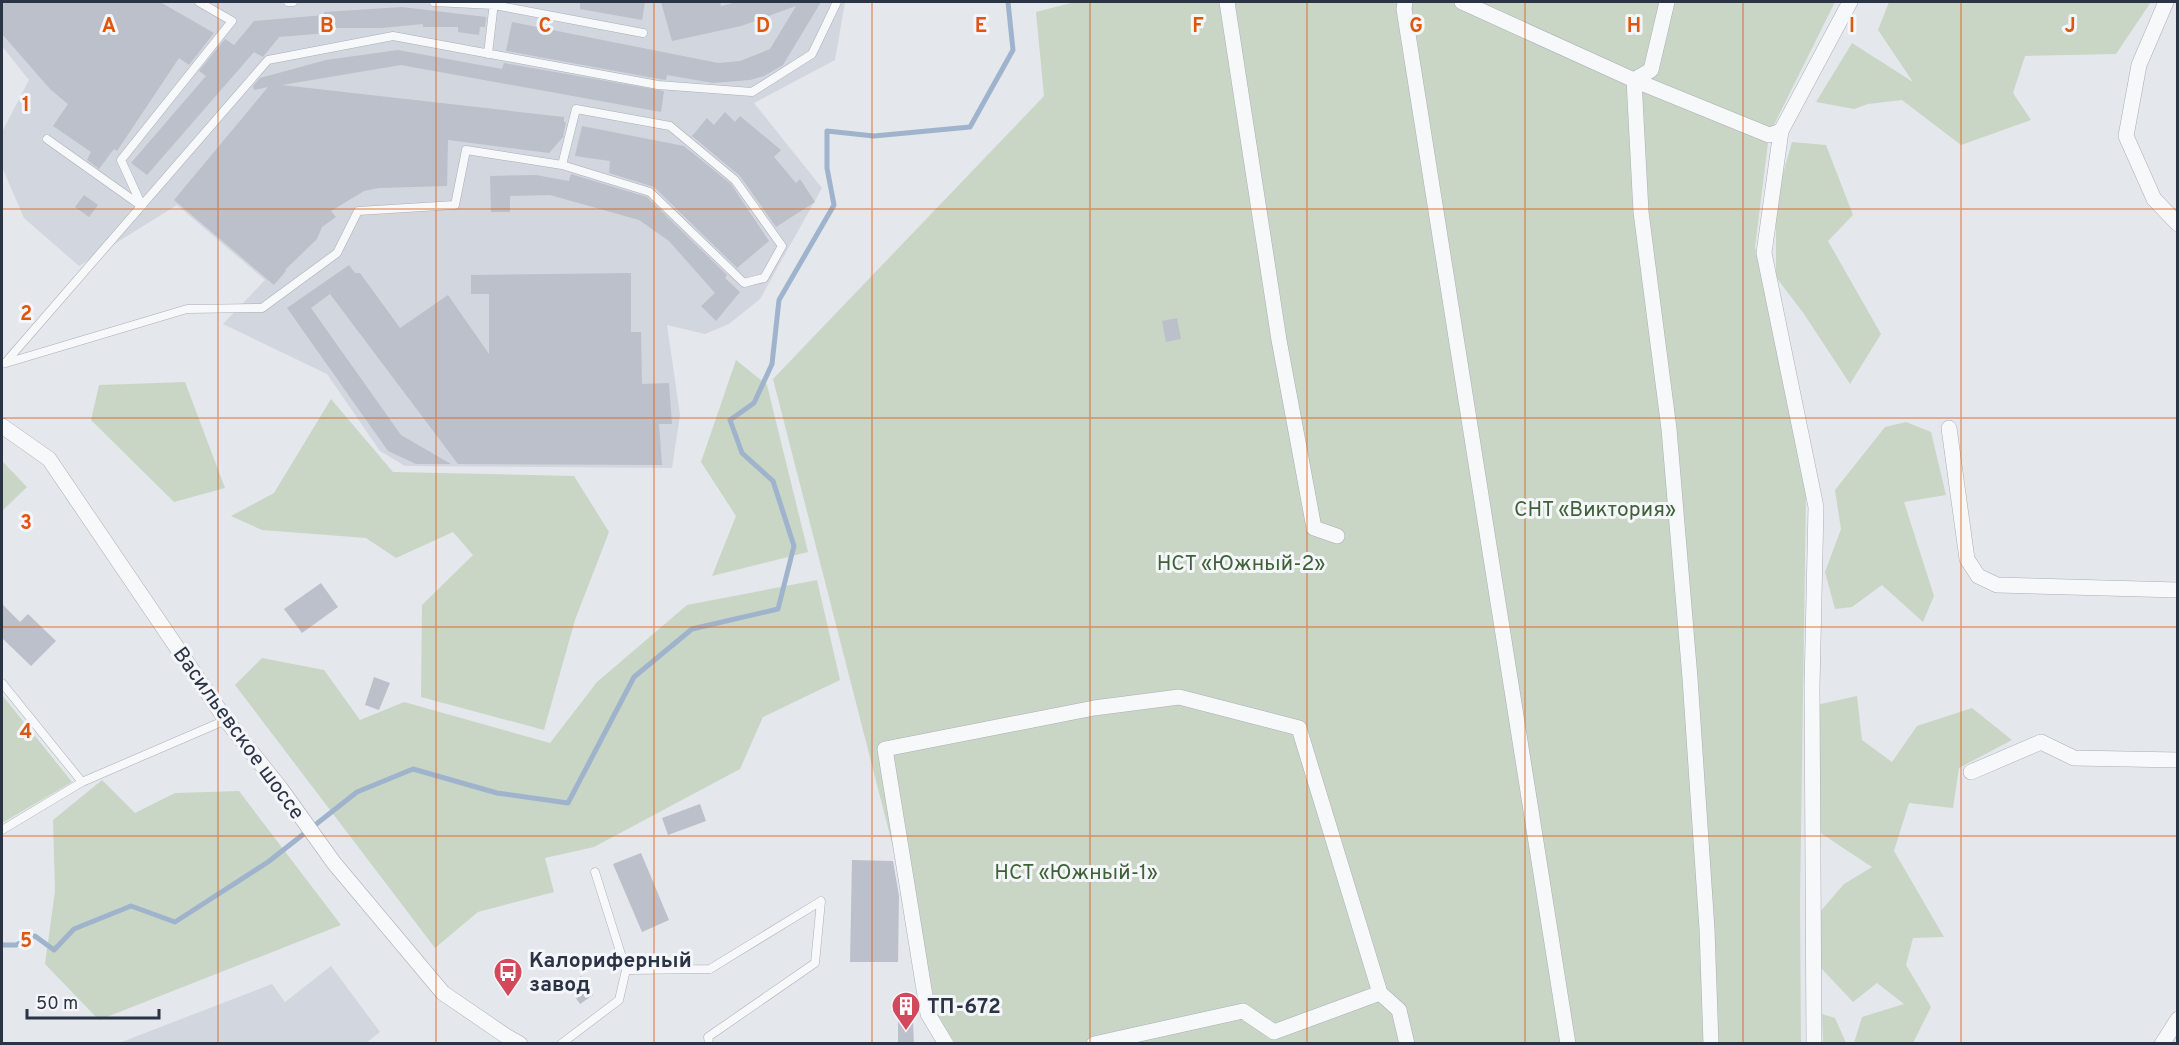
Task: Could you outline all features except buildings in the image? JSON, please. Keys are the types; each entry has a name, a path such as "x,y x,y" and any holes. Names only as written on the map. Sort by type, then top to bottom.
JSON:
{"street":[{"path":"1227,2 1279,340 1314,528 1337,537"},
{"path":"1405,2 1404,9 1568,1044"},
{"path":"1462,2 1634,80 1769,135 1781,131"},
{"path":"1634,80 1651,70 1667,2"},
{"path":"1815,1044 1812,687 1816,507 1764,253 1781,131 1850,2"},
{"path":"2166,2 2139,65 2126,136 2154,199 2178,224"},
{"path":"1634,80 1641,212 1669,429 1689,666 1707,929 1712,1044"},
{"name":"Васильевское шоссе","path":"2,426 49,459 226,720 281,789 334,863 443,993 500,1036 520,1044"},
{"path":"1949,428 1967,559 1978,576 1997,585 2178,590"},
{"path":"946,1044 928,1014 885,748 1094,708 1179,697 1299,728 1380,993 1399,1010 1407,1044"},
{"path":"1971,772 2041,742 2074,758 2178,760"},
{"path":"1094,1044 1154,1037 1243,1011 1274,1032 1380,993"},
{"path":"2162,1044 2176,1027"}],"lane":[{"path":"141,206 121,160 232,21 200,2"},
{"path":"434,2 494,3 643,33"},
{"path":"4,364 268,60 393,36 658,85 752,92 812,54 837,2"},
{"path":"488,54 494,3"},
{"path":"4,364 187,309 262,308 338,253 358,211 455,204 466,150 562,165 650,192 744,283 764,278 782,246 735,180 669,126 576,109 562,165"},
{"path":"47,139 141,206"},
{"path":"2,682 82,782"},
{"path":"2,830 82,782 226,720"},
{"path":"561,1044 619,1000 626,970 595,872"},
{"path":"626,970 710,969 821,901 815,963 708,1036 710,1044"}],"shaded area":[{"path":"2,2 845,2 835,60 754,103 822,188 760,299 729,324 705,334 667,325 680,415 672,468 405,466 380,451 327,374 223,324 265,280 177,205 79,266 24,218 2,167 2,132 29,80 2,46"},
{"path":"331,966 380,1032 366,1043 119,1043 272,984 285,1002"}],"green space":[{"path":"1075,2 1835,2 1769,135 1755,247 1806,493 1800,901 1801,1043 955,1043 935,1011 773,379 1044,96 1036,12"},
{"path":"1889,2 2151,2 2116,54 2025,56 2013,93 2031,120 1961,145 1902,100 1868,104 1854,109 1816,102 1852,43 1913,82 1878,30"},
{"path":"1792,142 1826,145 1853,215 1828,241 1881,334 1850,384 1804,314 1776,277 1776,198"},
{"path":"736,360 767,385 808,552 712,576 736,516 701,462"},
{"path":"185,382 225,488 174,502 91,420 99,385"},
{"path":"331,399 393,472 574,476 609,532 575,620 544,730 421,697 422,605 473,555 453,532 396,558 366,538 262,530 231,516 274,493"},
{"path":"1906,422 1931,432 1946,495 1904,502 1934,596 1923,622 1882,585 1852,607 1835,609 1825,572 1841,529 1835,490 1885,427"},
{"path":"2,461 27,487 2,511"},
{"path":"817,580 840,680 763,717 740,769 594,847 545,858 554,892 478,912 435,948 235,685 262,658 324,670 360,720 404,702 550,743 597,682 687,605"},
{"path":"2,695 72,782 2,823"},
{"path":"1857,696 1862,740 1892,762 1917,726 1972,708 2012,740 1959,768 1953,808 1909,803 1894,851 1944,937 1913,938 1906,965 1931,1007 1913,1043 1854,1043 1862,1017 1904,1004 1877,983 1853,1002 1820,967 1819,913 1844,884 1872,867 1819,832 1816,710 1821,704"},
{"path":"102,780 135,813 175,793 239,791 341,925 99,1020 45,964 55,891 53,820"},
{"path":"1822,1014 1835,1018 1846,1043 1823,1043"}],"waterway":[{"path":"2,945 16,945 35,936 54,950 74,929 131,906 175,922 268,862 357,792 413,769 497,793 568,803 634,677 692,629 778,609 794,546 773,481 742,453 730,420 754,403 772,364 779,300 834,205 827,168 827,131 874,136 970,127 1013,50 1008,2"}],"place":[{"name":"Калориферный завод","path":"508,998"},
{"name":"ТП-672","path":"906,1032"}],"park label":[{"name":"СНТ «Виктория»","path":"1595,509"},
{"name":"НСТ «Южный-2»","path":"1241,563"},
{"name":"НСТ «Южный-1»","path":"1076,872"}]}
